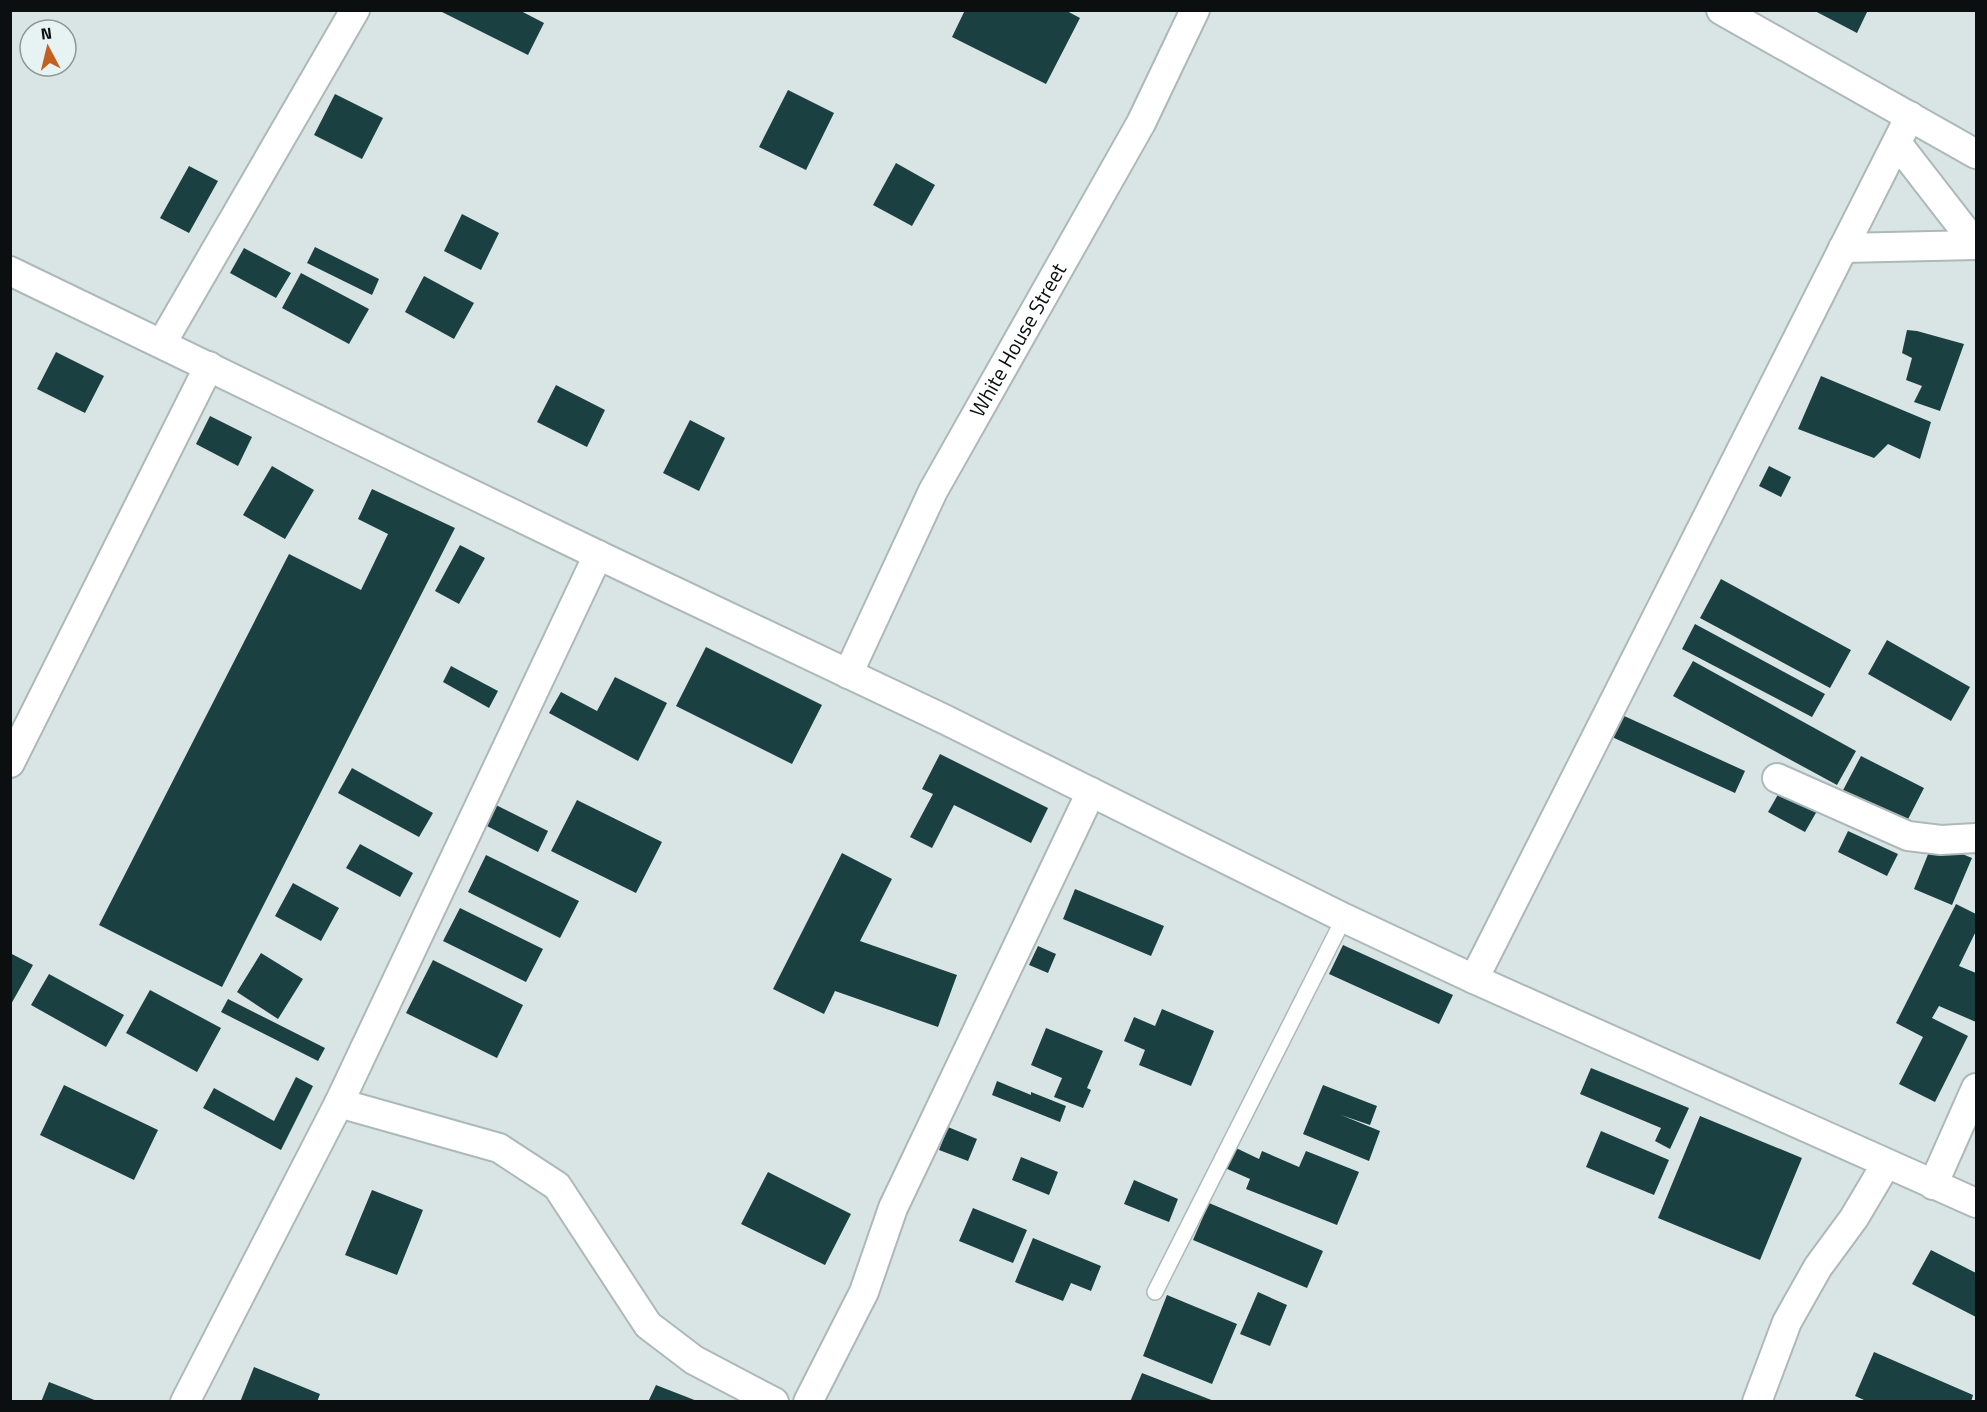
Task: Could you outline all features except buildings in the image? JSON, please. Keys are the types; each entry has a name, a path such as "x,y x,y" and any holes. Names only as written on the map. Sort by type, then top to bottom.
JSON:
{"street":[{"path":"162,343 355,10"},
{"name":"White House Street","path":"848,674 933,491 1141,123 1195,10"},
{"path":"1722,10 1977,154"},
{"path":"1473,979 1910,116"},
{"path":"1897,142 1977,245"},
{"path":"1843,248 1977,245"},
{"path":"10,270 1091,792 1344,918 1473,979 1977,1203"},
{"path":"10,763 210,366"},
{"path":"185,1401 339,1103 598,555"},
{"path":"1777,778 1908,836 1941,840 1977,838"},
{"path":"808,1401 864,1292 893,1208 1091,792"},
{"path":"1933,1185 1977,1088"},
{"path":"339,1103 499,1148 557,1186 648,1325 694,1360 774,1401"},
{"path":"1757,1401 1787,1322 1818,1267 1854,1218 1886,1164"}],"lane":[{"path":"1155,1292 1344,918"}]}
